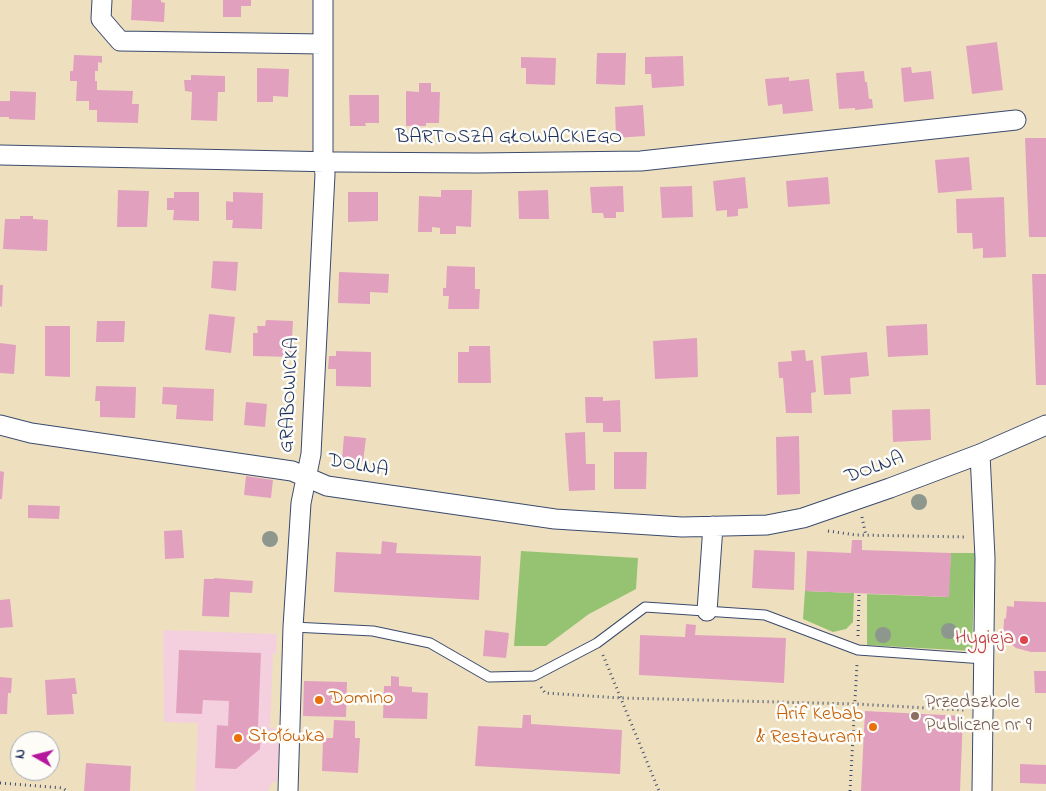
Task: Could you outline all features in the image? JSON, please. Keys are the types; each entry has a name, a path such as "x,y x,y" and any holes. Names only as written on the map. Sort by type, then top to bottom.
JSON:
{"street":[{"path":"102,0 100,19 120,41 323,44"},
{"name":"GRABOWICKA","path":"288,791 292,627 301,503 308,478 311,454 325,174 322,161 323,0"},
{"name":"BARTOSZA GŁOWACKIEGO","path":"0,156 478,163 641,161 1016,120"},
{"name":"DOLNA","path":"0,425 31,433 292,471 327,486 555,519 682,527 768,525 803,518 980,454 1046,425"},
{"path":"980,454 984,538 982,791"},
{"path":"708,611 713,526"}],"lane":[{"path":"292,627 373,632 430,643 489,677 534,676 597,643 645,607 765,615 858,650 984,659"}],"path":[{"path":"827,531 856,536 984,538"},
{"path":"850,791 856,704 859,594"},
{"path":"597,643 659,791"},
{"path":"534,676 545,693 621,698 856,704 966,710"},
{"path":"0,783 63,788 67,791"}],"shaded area":[{"path":"163,630 277,634 276,654 273,654 270,728 280,729 277,782 272,782 268,791 195,791 198,723 164,722"}],"green space":[{"path":"521,551 638,558 636,589 589,614 546,646 514,646"},
{"path":"951,553 975,553 972,651 867,645 867,594 948,597"},
{"path":"805,591 854,593 853,622 846,629 833,632 803,619"}],"building":[{"path":"132,0 161,0 161,2 165,3 164,22 131,20"},
{"path":"223,0 251,0 251,6 241,6 241,17 223,17"},
{"path":"997,42 1003,90 972,94 966,46"},
{"path":"597,53 626,53 625,85 596,84"},
{"path":"74,55 102,56 102,63 98,62 98,71 95,71 97,90 133,91 132,104 139,104 138,123 97,122 97,110 89,110 89,101 76,101 77,81 70,81 70,71 73,71"},
{"path":"683,56 684,86 652,88 651,74 645,74 645,57"},
{"path":"521,57 556,58 555,85 526,84 526,68 521,68"},
{"path":"911,67 912,73 931,71 934,99 904,102 901,68"},
{"path":"257,68 289,69 288,97 273,96 273,102 257,102"},
{"path":"864,71 869,99 872,99 873,108 839,109 836,73"},
{"path":"191,75 225,76 225,92 218,92 217,121 191,120 192,92 185,91 184,80 191,80"},
{"path":"789,77 789,81 809,79 813,111 783,114 782,104 768,106 765,79"},
{"path":"419,83 431,83 431,92 440,92 439,123 426,123 426,126 406,126 406,91 419,92"},
{"path":"10,91 36,92 35,120 0,117 0,101 10,101"},
{"path":"349,95 379,95 379,123 365,123 366,126 350,126"},
{"path":"643,105 645,136 616,138 615,107"},
{"path":"1025,138 1046,138 1046,237 1029,237"},
{"path":"969,157 972,190 938,193 935,160"},
{"path":"745,177 748,208 738,209 738,216 727,217 727,210 716,211 713,181"},
{"path":"828,177 830,204 788,207 786,181"},
{"path":"623,186 624,212 616,212 616,218 604,218 603,213 592,213 590,187"},
{"path":"692,186 693,217 662,218 660,187"},
{"path":"118,190 149,191 147,227 117,227"},
{"path":"441,190 472,190 471,227 456,226 456,234 440,234 440,228 432,227 432,232 418,232 419,196 441,197"},
{"path":"548,190 549,219 519,219 518,191"},
{"path":"174,192 199,192 199,221 173,220 174,210 167,210 167,198 174,198"},
{"path":"233,192 263,193 262,229 232,228 233,220 226,220 226,201 233,202"},
{"path":"348,192 378,192 378,221 348,222"},
{"path":"1004,197 1006,257 983,258 983,248 973,249 972,233 957,233 956,199"},
{"path":"20,216 33,216 33,219 48,220 47,251 3,249 5,219 20,219"},
{"path":"213,261 238,262 236,291 211,288"},
{"path":"447,266 475,267 475,289 480,289 479,309 448,309 449,296 443,296 443,288 446,288"},
{"path":"339,272 389,274 388,293 370,292 370,304 338,303"},
{"path":"1032,274 1046,274 1046,385 1036,385"},
{"path":"0,285 3,285 2,307 0,306"},
{"path":"209,314 235,317 231,353 205,350"},
{"path":"266,320 293,321 291,357 253,356 253,333 258,333 257,326 265,326"},
{"path":"97,321 125,321 124,342 96,342"},
{"path":"927,324 928,355 888,357 886,326"},
{"path":"45,326 70,326 70,377 45,376"},
{"path":"697,338 698,377 655,379 653,341"},
{"path":"0,343 16,345 14,374 0,373"},
{"path":"469,346 490,346 491,383 458,383 458,352 469,352"},
{"path":"805,350 806,361 813,360 816,392 811,393 812,413 786,413 783,378 779,378 778,362 792,361 791,351"},
{"path":"336,351 371,352 371,387 336,386 336,369 328,369 329,356 336,356"},
{"path":"867,352 869,376 850,378 851,394 824,395 821,356"},
{"path":"96,386 136,387 135,418 100,417 100,401 95,401"},
{"path":"163,387 214,389 213,421 176,419 177,405 162,404"},
{"path":"585,397 603,397 603,401 620,400 621,432 603,432 603,423 586,423"},
{"path":"246,402 267,404 265,427 244,425"},
{"path":"930,409 931,440 893,442 892,410"},
{"path":"585,432 586,464 595,464 595,490 569,491 565,433"},
{"path":"344,436 366,438 363,462 342,459"},
{"path":"799,436 800,494 777,495 776,437"},
{"path":"614,452 647,452 646,489 614,489"},
{"path":"0,471 4,472 2,499 0,499"},
{"path":"246,476 273,480 271,498 244,495"},
{"path":"28,505 60,506 59,519 28,518"},
{"path":"182,530 184,558 165,559 164,531"},
{"path":"852,540 862,540 862,550 951,553 949,597 805,591 807,551 851,553"},
{"path":"382,541 397,543 396,553 481,556 479,600 334,592 336,552 381,554"},
{"path":"754,550 795,552 794,590 752,588"},
{"path":"204,579 253,581 252,593 230,592 229,617 202,616"},
{"path":"10,599 13,627 0,628 0,600"},
{"path":"1014,601 1046,602 1046,652 1031,652 1016,648 1003,638 1007,606 1014,607"},
{"path":"686,624 696,625 695,635 786,638 784,683 639,675 640,635 685,637"},
{"path":"485,630 509,633 506,658 483,656"},
{"path":"179,650 261,653 258,727 261,728 260,749 236,769 215,768 217,725 228,726 229,701 203,700 202,714 176,713"},
{"path":"1034,671 1046,671 1046,693 1035,693"},
{"path":"391,676 399,677 399,686 412,687 412,692 428,693 427,719 383,718 384,686 391,686"},
{"path":"0,677 12,678 11,693 8,693 7,714 0,714"},
{"path":"75,678 77,694 72,694 74,714 47,715 45,680"},
{"path":"304,681 347,682 346,717 303,716"},
{"path":"865,711 963,716 960,791 861,791"},
{"path":"523,715 531,715 531,724 622,730 620,774 475,766 478,726 522,728"},
{"path":"334,720 355,721 355,738 360,738 358,773 322,771 323,738 333,738"},
{"path":"86,763 131,766 130,791 84,791"},
{"path":"1020,764 1046,765 1046,784 1020,783"}],"place":[{"name":"Hygieja","path":"1024,640"},
{"name":"Domino","path":"319,700"},
{"name":"Przedszkole Publiczne nr 9","path":"915,716"},
{"name":"Arif Kebab & Restaurant","path":"873,727"},
{"name":"Stołówka","path":"238,738"}]}
